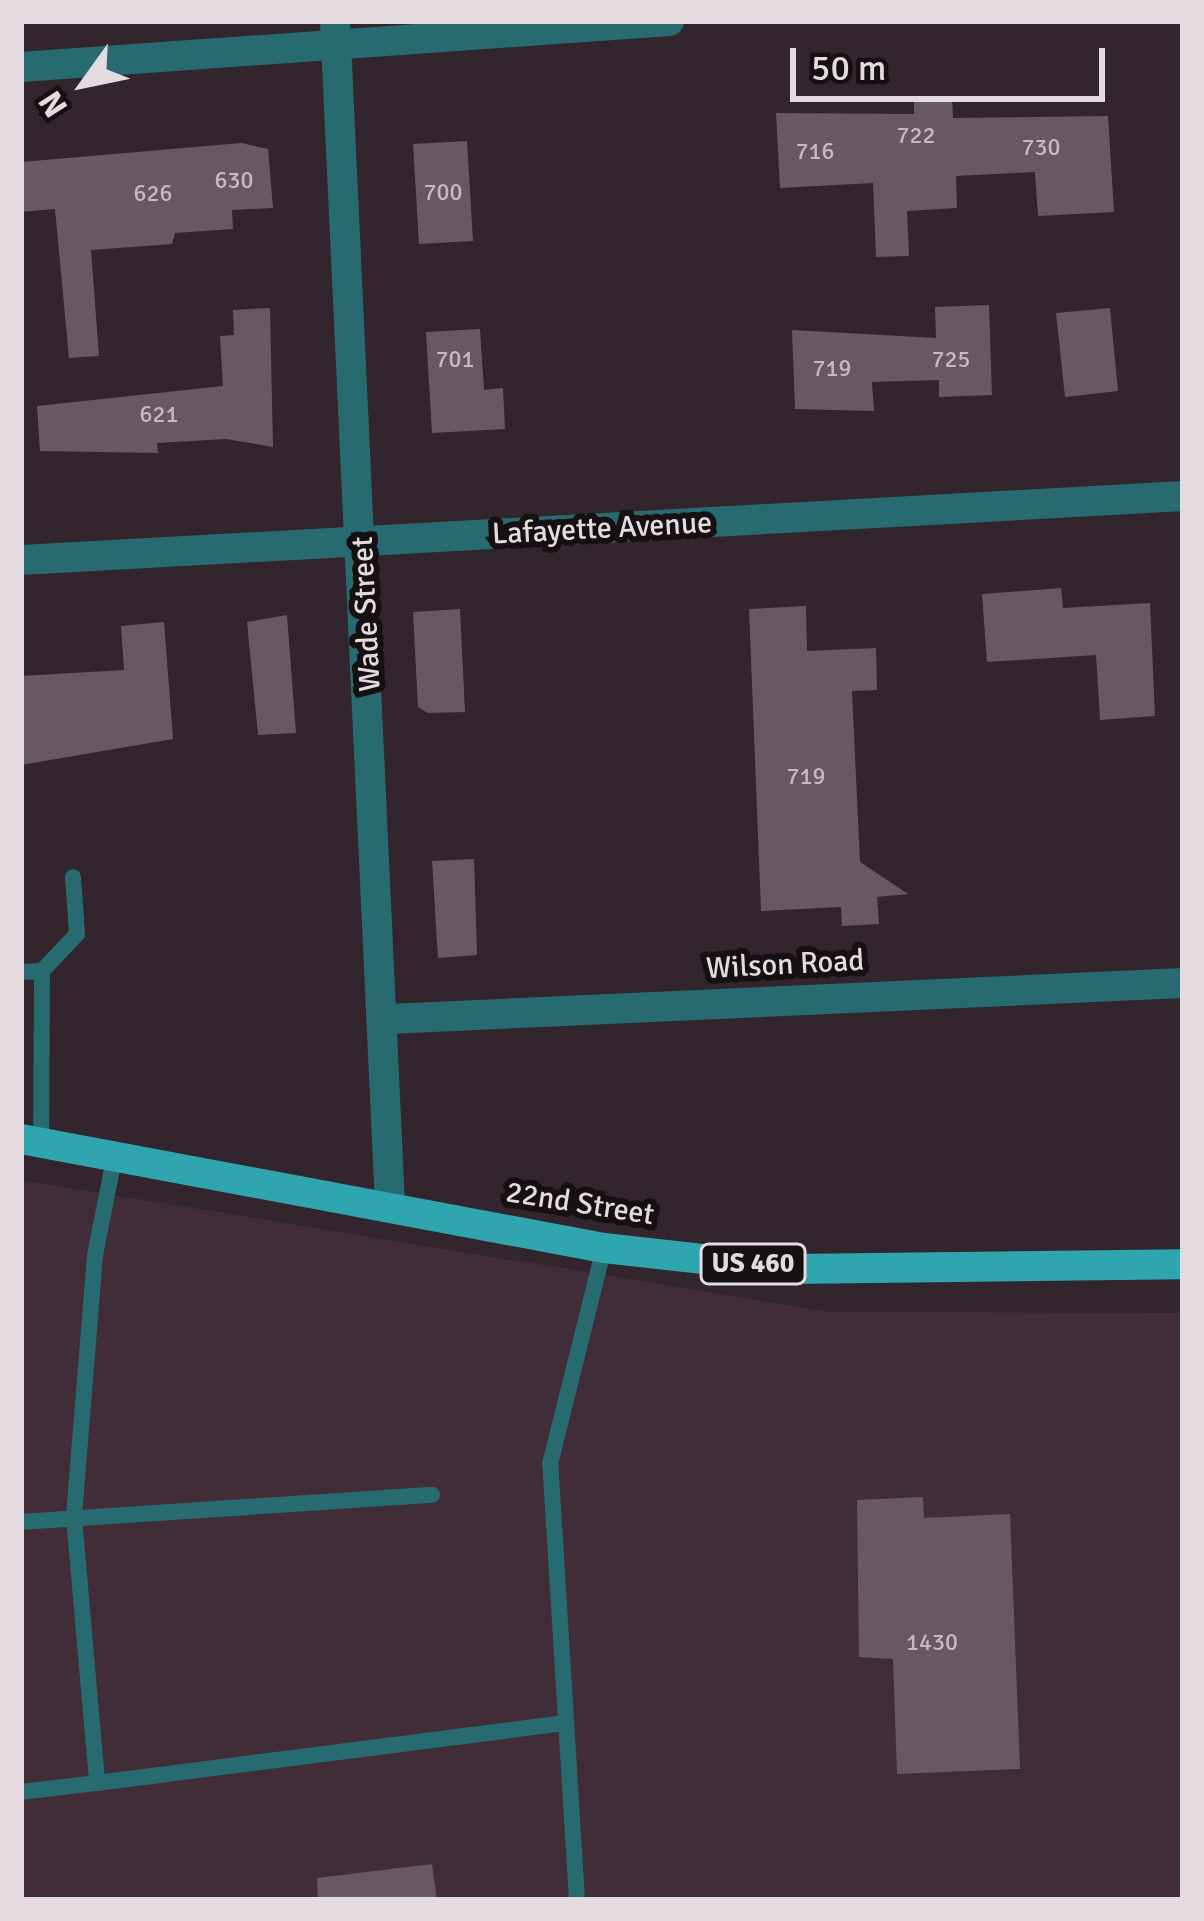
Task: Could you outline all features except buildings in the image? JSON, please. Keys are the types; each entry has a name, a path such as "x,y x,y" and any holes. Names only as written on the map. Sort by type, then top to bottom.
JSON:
{"main road":[{"name":"US 460","path":"31,1141 115,1160"},
{"name":"22nd Street","path":"115,1160 604,1248 790,1269 1183,1264"}],"street":[{"path":"21,67 336,31 668,21"},
{"name":"Wade Street","path":"336,31 389,1019 390,1207"},
{"name":"Lafayette Avenue","path":"21,560 1183,496"},
{"name":"Wilson Road","path":"389,1019 1183,982"}],"lane":[{"path":"31,1141 42,971 77,934 73,877"},
{"path":"21,972 42,971"},
{"path":"97,1783 74,1518 95,1256 115,1160"},
{"path":"577,1900 550,1464 604,1248"},
{"path":"21,1522 432,1495"},
{"path":"21,1792 564,1723"}],"shaded area":[{"path":"21,1180 831,1312 1183,1313 1183,1900 21,1900"}]}
